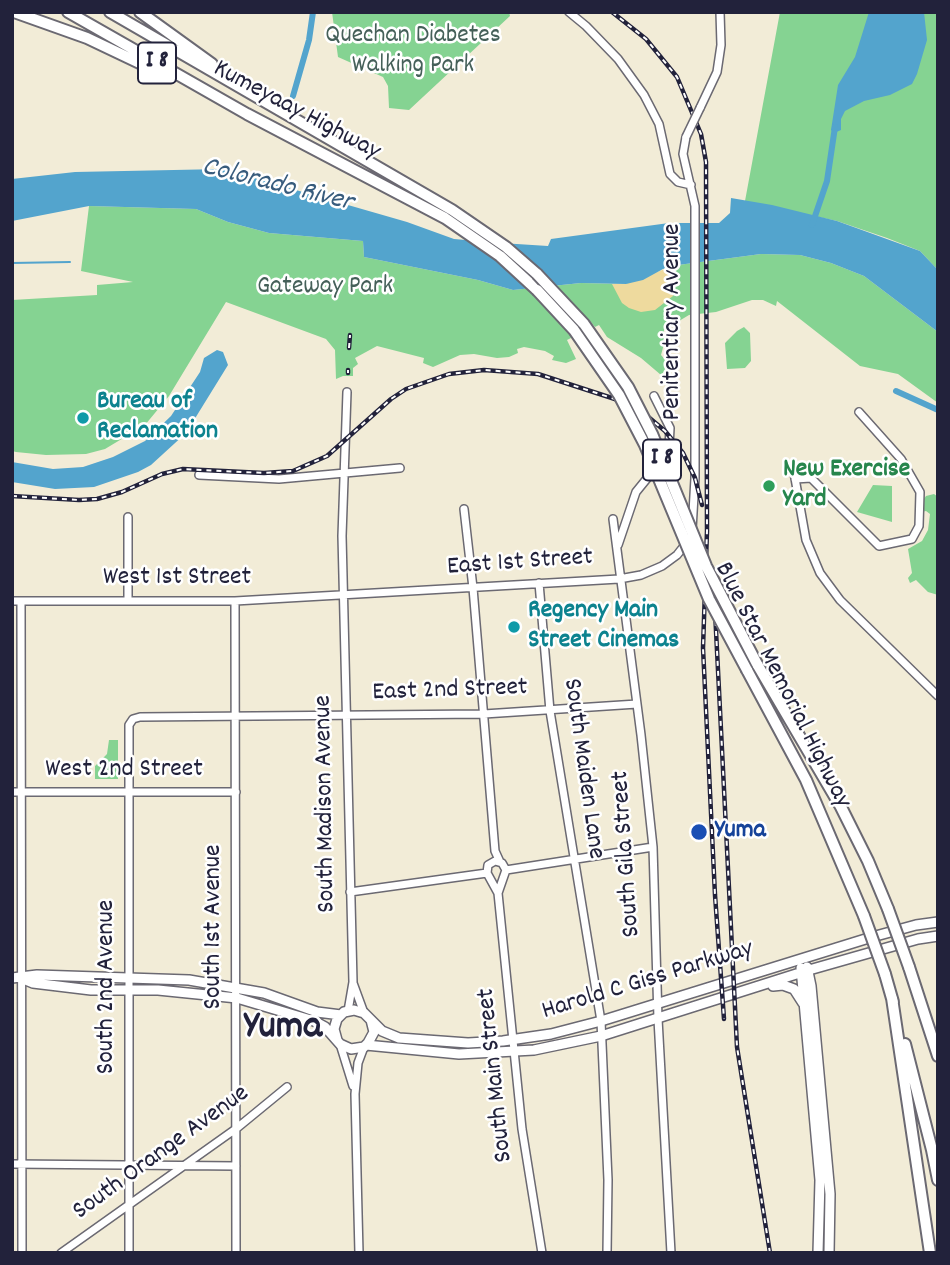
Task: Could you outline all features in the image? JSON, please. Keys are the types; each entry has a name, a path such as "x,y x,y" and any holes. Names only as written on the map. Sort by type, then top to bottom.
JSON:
{"highway":[{"path":"14,12 87,38 247,114"},
{"name":"Kumeyaay Highway","path":"68,12 247,114 425,207 500,256"},
{"name":"Kumeyaay Highway","path":"110,12 452,210 518,257"},
{"path":"140,12 259,98"},
{"name":"Blue Star Memorial Highway","path":"500,256 566,320 619,395 645,446 709,598 841,807 888,909 938,1056"},
{"name":"Blue Star Memorial Highway","path":"518,257 584,324 628,387 652,434 706,566 806,779 864,916 892,998 938,1180"},
{"path":"919,997 938,1035"},
{"path":"892,998 930,1253"}],"main road":[{"name":"Harold C Giss Parkway","path":"365,1046 444,1053 514,1052 601,1036 757,987 802,966 813,954 916,925 938,922"},
{"name":"Harold C Giss Parkway","path":"368,1016 383,1031 399,1038 468,1043 513,1040 570,1030 657,1003 802,966 828,965 918,939 938,936"},
{"path":"811,986 828,965"},
{"path":"802,966 811,986 830,1194 829,1253"},
{"path":"802,966 820,1180 818,1253"},
{"path":"17,978 33,983 91,989 129,989 237,992 264,993 317,1012 368,1016 373,1032 365,1046 351,1049 338,1042 325,1027 314,1021 237,992 189,979 37,975 17,978"},
{"path":"757,987 788,986 799,995 804,1005"},
{"path":"338,1042 334,1029 345,1013"}],"street":[{"path":"569,12 618,59 645,95 659,124 670,174 677,182 691,185"},
{"name":"Penitentiary Avenue","path":"688,542 694,525 695,206 683,154 686,137 717,72 721,45 720,12"},
{"name":"South Madison Avenue","path":"345,1013 353,982 343,596 343,473 347,392"},
{"path":"616,552 636,492 669,447 670,428 654,396"},
{"path":"795,479 811,478 879,547 912,539 919,526 920,492 901,459 859,412"},
{"path":"793,467 806,540 830,589 938,696"},
{"path":"199,475 279,478 400,468"},
{"path":"464,509 474,587 495,851 506,870"},
{"path":"128,517 128,601"},
{"name":"South Gila Street","path":"613,519 653,847 657,1003 671,1253"},
{"name":"East 1st Street","path":"343,596 619,579 641,575 662,566 688,542"},
{"name":"South Maiden Lane","path":"539,583 550,710 601,1021 608,1180 607,1253"},
{"name":"West 1st Street","path":"16,601 236,601 343,596"},
{"path":"16,601 22,792 17,978 22,1253"},
{"name":"South 1st Avenue","path":"236,601 236,1253"},
{"name":"East 2nd Street","path":"347,716 484,714 637,704"},
{"name":"West 2nd Street","path":"130,722 140,717 347,716"},
{"name":"South 2nd Avenue","path":"129,1253 130,722"},
{"name":"West 2nd Street","path":"12,792 236,792"},
{"path":"497,879 506,870 653,847"},
{"path":"350,892 487,873 495,851"},
{"path":"490,863 500,862"},
{"name":"South Main Street","path":"487,873 497,879 522,1129 542,1253"},
{"path":"353,982 368,1016"},
{"path":"338,1042 346,1059 355,1094"},
{"path":"359,1253 355,1094 358,1063 365,1046"},
{"name":"South Orange Avenue","path":"61,1253 237,1128 287,1087"},
{"path":"12,1164 236,1166"}],"green space":[{"name":"Quechan Diabetes Walking Park","path":"332,12 509,12 510,16 409,110 389,108 388,86 383,77 338,57"},
{"path":"780,12 938,12 938,270 920,251 887,238 837,221 745,201"},
{"name":"Gateway Park","path":"89,206 196,209 228,222 269,233 363,241 364,257 478,280 513,290 581,283 626,284 678,265 761,254 800,255 864,276 938,332 938,403 898,374 860,366 777,301 776,306 763,300 752,300 716,312 689,315 664,330 661,355 670,365 661,375 641,358 607,337 599,325 595,327 590,321 583,319 576,321 569,328 571,338 567,340 576,359 566,363 552,360 554,356 545,351 524,347 517,349 518,353 509,357 460,355 433,367 423,363 424,358 377,346 355,358 358,364 353,368 353,376 336,379 335,350 326,339 226,302 169,396 145,425 105,449 86,454 46,455 12,451 12,300 97,295 97,285 133,282 81,271"},
{"path":"744,327 750,333 751,361 745,368 727,369 725,343"},
{"path":"873,485 892,486 892,522 857,512"},
{"path":"934,494 938,497 938,595 928,592 916,580 910,583 908,578 912,573 908,549 922,541 928,530 930,514 921,512 921,503 926,496"},
{"path":"109,740 118,740 118,779 95,779 95,766 107,754"}],"sand":[{"path":"670,267 674,275 673,296 655,310 641,312 629,308 622,303 612,284 626,284"}],"water":[{"path":"869,12 924,12 927,40 912,84 890,95 864,101 845,111 841,119 841,130 834,133 831,130 838,85 855,57"},
{"name":"Colorado River","path":"223,169 407,222 454,239 501,243 548,246 551,239 669,223 719,223 730,213 731,198 772,205 837,221 920,251 938,270 938,332 864,276 800,255 761,254 678,265 626,284 581,283 513,290 478,280 364,257 363,241 269,233 228,222 196,209 89,206 12,221 12,179 75,172"},
{"path":"217,350 223,352 228,365 186,433 151,465 94,487 55,489 12,482 12,462 53,469 83,467 113,457 145,441 171,416 200,372 204,358"}],"waterway":[{"path":"293,96 309,40 313,12"},
{"path":"812,225 827,181 835,127"},
{"path":"12,263 70,262"},
{"path":"896,391 938,410"}],"railway":[{"path":"612,12 646,39 677,77 701,134 706,162 707,531 703,648 724,1019"},
{"path":"349,348 350,335"},
{"path":"12,496 97,499 122,492 162,474 183,469 264,473 293,471 327,456 406,389 449,374 484,370 538,374 618,400 646,415 665,431 683,453 695,478 702,505"},
{"path":"714,591 737,1047 770,1253"}],"place":[{"name":"Bureau of Reclamation","path":"83,418"},
{"name":"New Exercise Yard","path":"769,486"},
{"name":"Regency Main Street Cinemas","path":"514,627"},
{"name":"Yuma","path":"699,832"}],"district":[{"name":"Yuma","path":"283,1031"}]}
